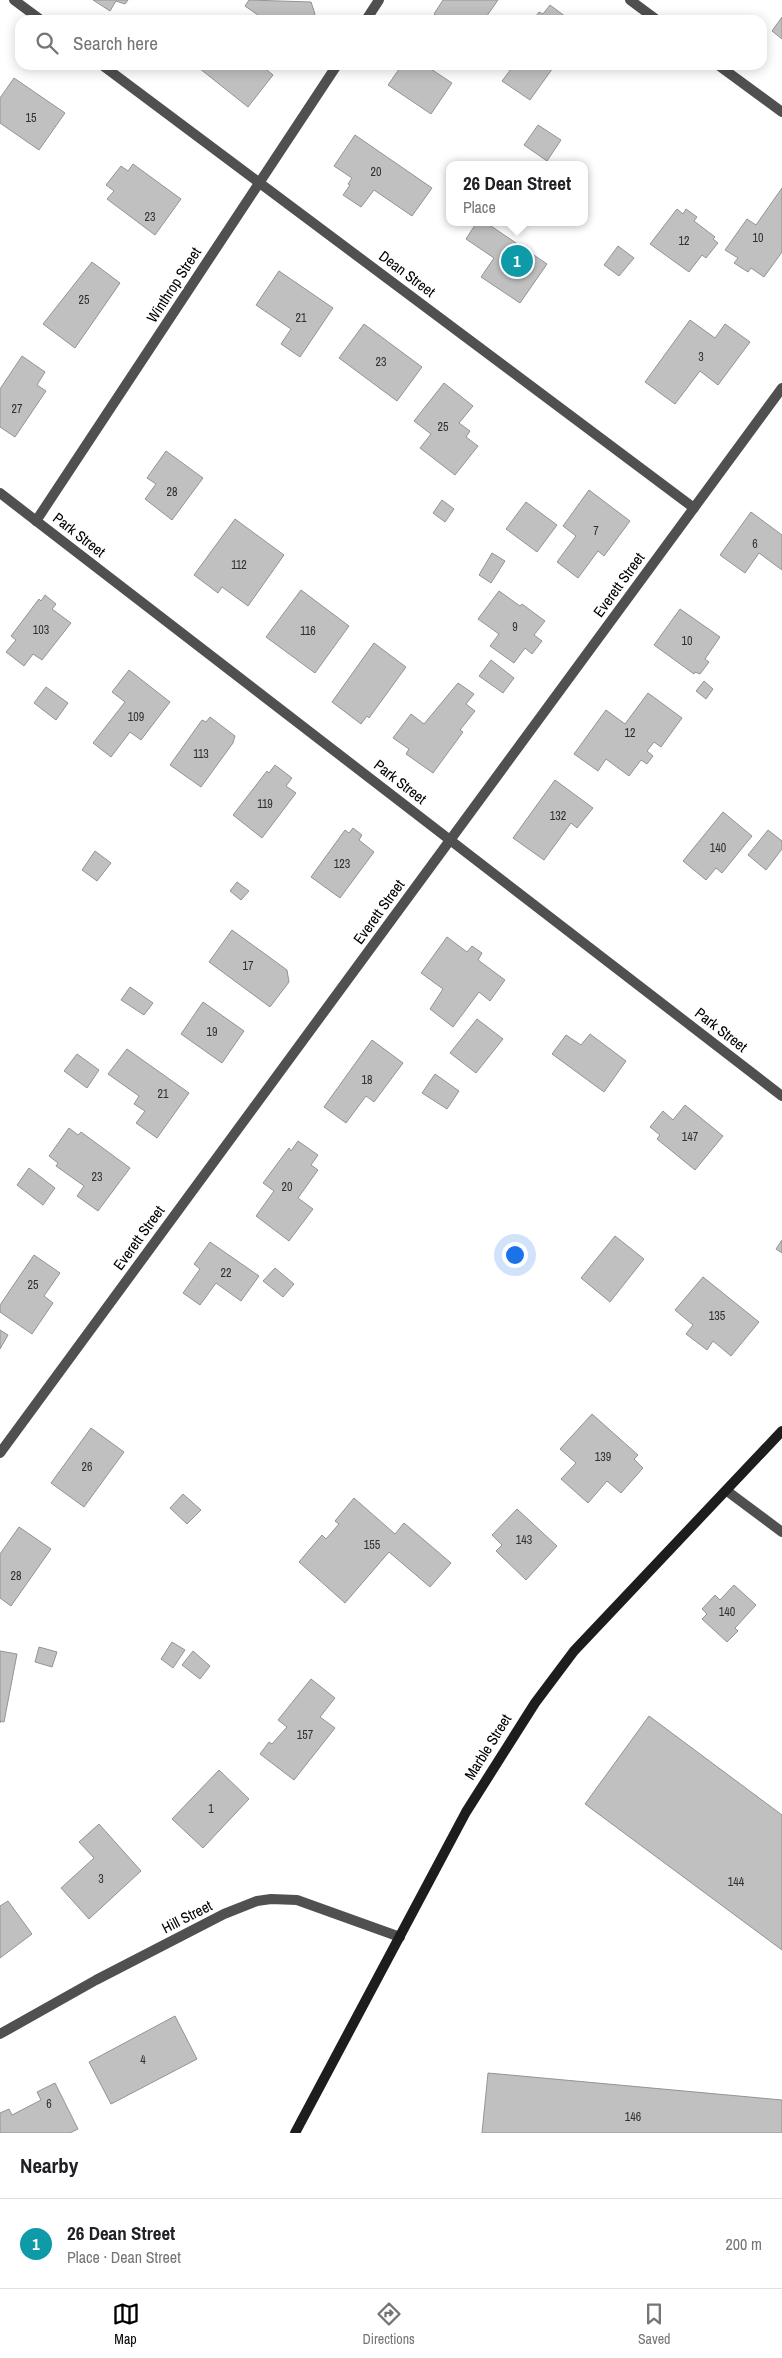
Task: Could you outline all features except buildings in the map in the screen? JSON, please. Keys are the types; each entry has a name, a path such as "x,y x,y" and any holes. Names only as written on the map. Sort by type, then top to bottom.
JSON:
{"main road":[{"name":"Marble Street","path":"295,2133 466,1812 500,1756 554,1677 574,1651 619,1602 727,1491 782,1431"}],"street":[{"path":"14,0 34,15"},
{"path":"370,15 380,0"},
{"path":"630,0 650,15"},
{"name":"Dean Street","path":"109,70 694,508"},
{"name":"Winthrop Street","path":"36,521 333,70"},
{"path":"725,70 782,112"},
{"name":"Everett Street","path":"0,1453 782,388"},
{"name":"Park Street","path":"0,493 782,1096"},
{"path":"727,1491 782,1532"},
{"name":"Hill Street","path":"0,2034 224,1914 257,1901 271,1899 297,1900 400,1937"}],"place":[{"name":"26 Dean Street","path":"517,261"}]}
